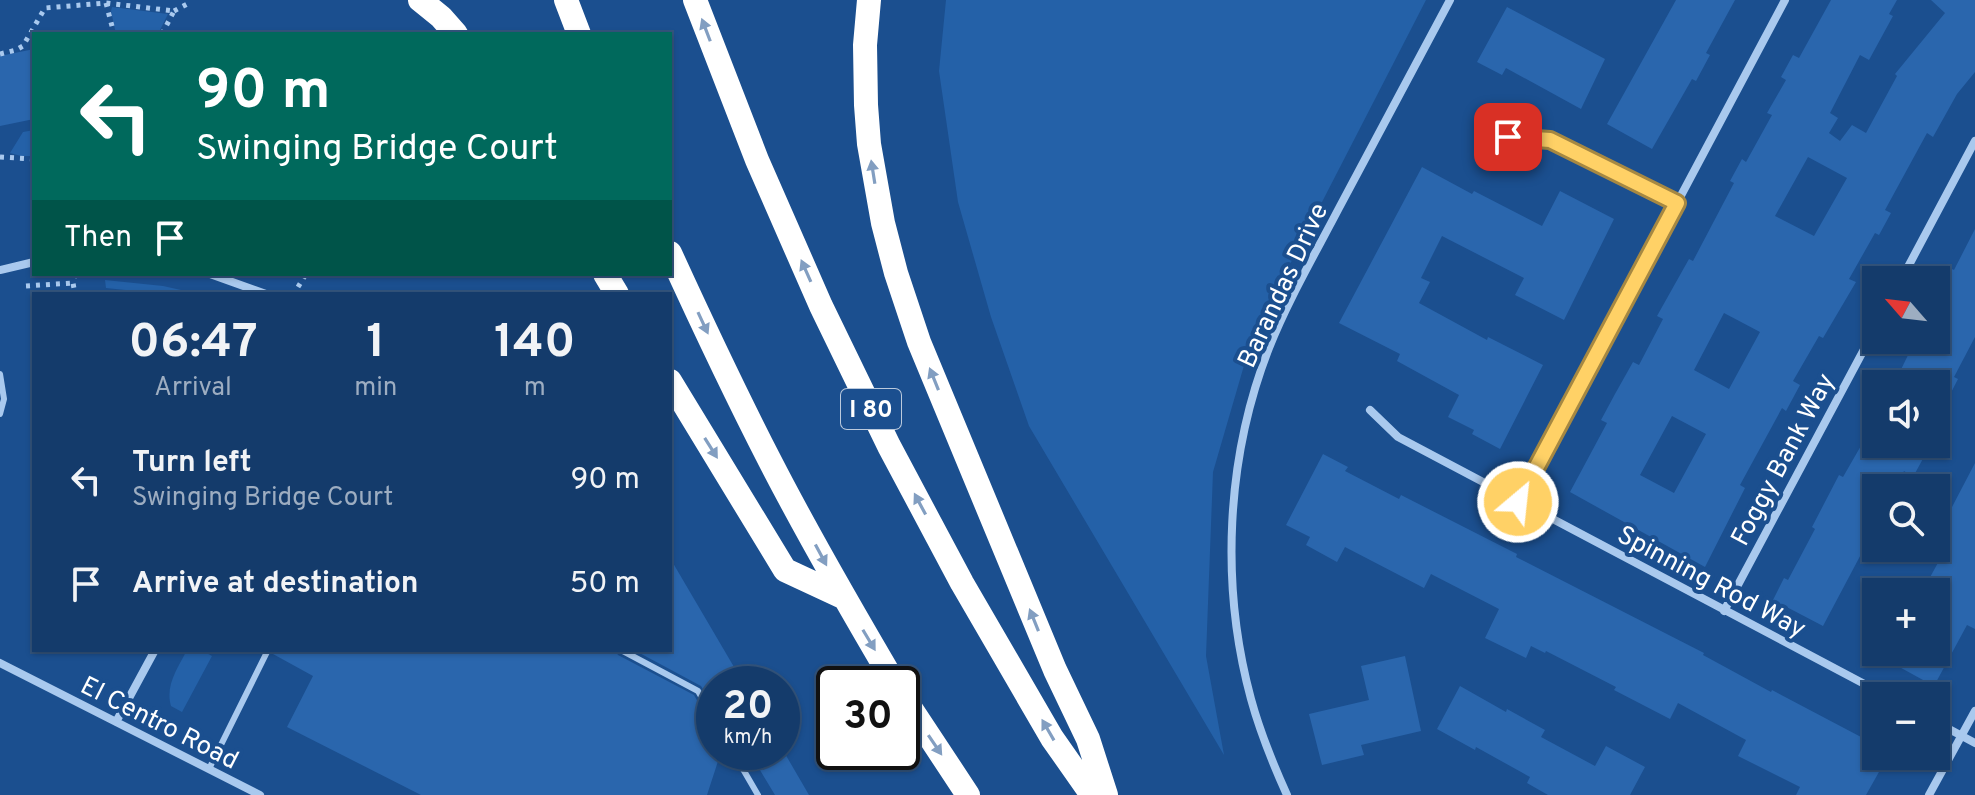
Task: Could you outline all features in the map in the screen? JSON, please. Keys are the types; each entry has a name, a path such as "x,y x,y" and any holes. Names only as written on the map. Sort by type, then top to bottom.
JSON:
{"highway":[{"path":"420,0 454,32"},
{"path":"566,0 578,32"},
{"name":"I 80","path":"695,0 757,160 821,306 889,446 962,583 1052,738 1092,795"},
{"path":"869,0 865,60 869,144 883,223 896,273 919,342 1055,670 1088,739 1106,795"},
{"path":"672,257 770,462 884,666"},
{"path":"672,384 785,570 843,597"},
{"path":"920,722 968,795"}],"street":[{"name":"Barandas Drive","path":"1287,795 1269,755 1251,699 1238,641 1232,582 1232,532 1238,463 1251,405 1269,349 1294,294 1450,0"},
{"path":"1518,502 1785,0"},
{"path":"1508,137 1550,140 1677,203"},
{"path":"1908,266 1975,141"},
{"path":"0,270 32,262"},
{"path":"216,276 260,292"},
{"name":"Foggy Bank Way","path":"1724,611 1862,353"},
{"name":"Spinning Rod Way","path":"1370,410 1398,437 1862,683"},
{"path":"116,722 154,652"},
{"name":"El Centro Road","path":"0,663 260,795"},
{"path":"1929,795 1975,711"},
{"path":"1950,730 1975,743"}],"lane":[{"path":"0,374 4,399 0,414"},
{"path":"209,769 267,652"},
{"path":"625,652 696,690"},
{"path":"743,770 758,795"}],"path":[{"path":"163,32 174,11 191,2"},
{"path":"0,54 23,46 45,8 106,3 174,11"},
{"path":"106,3 113,32"},
{"path":"0,157 32,159"},
{"path":"75,276 75,292"},
{"path":"298,287 305,276"},
{"path":"26,286 73,283"}],"shaded area":[{"path":"946,0 1426,0 1252,338 1213,472 1206,656 1224,755 1029,426 991,317 958,202 939,71"},
{"path":"112,7 168,14 159,32 116,32"},
{"path":"32,130 32,156 10,153 23,132"},
{"path":"105,280 190,292 145,292 106,288"},
{"path":"186,652 205,652 212,656 182,712 171,706 173,677"}],"building":[{"path":"1676,0 1735,0 1706,53 1710,55 1696,81 1692,79 1652,149 1607,124"},
{"path":"1831,0 1897,0 1889,14 1893,16 1869,60 1860,55 1830,113 1838,118 1829,133 1840,141 1852,125 1866,133 1897,76 1895,74 1945,13 1931,0 1975,0 1975,72 1957,94 1933,137 1927,133 1885,210 1891,213 1879,235 1875,233 1849,279 1856,282 1793,381 1800,385 1786,411 1782,408 1740,485 1745,488 1705,567 1570,492 1607,423 1601,420 1633,362 1639,365 1663,319 1657,316 1689,259 1693,261 1734,183 1730,181 1742,159 1746,162 1772,115 1767,113 1786,80 1781,77 1793,55 1799,58","holes":["1808,157 1847,178 1814,236 1775,216","1724,313 1760,332 1729,389 1694,370","1672,416 1706,434 1674,493 1640,475"]},
{"path":"1507,7 1605,59 1581,109 1506,68 1502,75 1477,62"},
{"path":"32,49 32,119 0,126 0,56"},
{"path":"1422,167 1542,226 1560,191 1614,219 1564,320 1515,295 1524,278 1442,236 1421,278 1430,282 1419,303 1487,340 1488,337 1543,365 1500,449 1472,434 1474,430 1448,417 1459,395 1397,361 1400,354 1339,323"},
{"path":"1975,229 1975,337 1954,377 1958,379 1950,395 1950,370 1901,370 1909,354 1950,354 1950,268 1954,270"},
{"path":"1862,444 1862,458 1923,458 1915,474 1904,471 1902,474 1862,474 1862,552 1823,626 1773,600 1784,578 1788,580 1815,529 1812,527 1839,475 1843,477"},
{"path":"1323,454 1348,467 1345,471 1399,499 1401,495 1517,554 1516,557 1704,653 1771,692 1861,737 1862,734 1862,770 1880,770 1866,795 1796,795 1800,787 1738,756 1746,740 1678,703 1670,719 1546,651 1531,646 1526,658 1485,638 1499,609 1431,574 1424,588 1345,547 1337,562 1306,545 1310,537 1286,525"},
{"path":"1975,463 1975,629 1967,625 1950,656 1950,578 1930,578 1938,562 1950,562 1950,511"},
{"path":"672,561 733,666 696,666 696,683 638,652 672,652"},
{"path":"274,652 616,652 694,695 696,770 715,770 707,795 421,795 287,727 313,676"},
{"path":"1405,656 1421,731 1361,745 1364,755 1322,765 1309,714 1369,700 1361,666"},
{"path":"1898,666 1945,666 1936,682 1927,682"},
{"path":"1460,686 1545,730 1541,737 1595,766 1606,746 1645,767 1630,795 1548,795 1527,783 1530,777 1437,729"},
{"path":"760,770 794,770 809,795 775,795"}],"route":[{"path":"1508,137 1550,140 1677,203 1518,502"}]}
